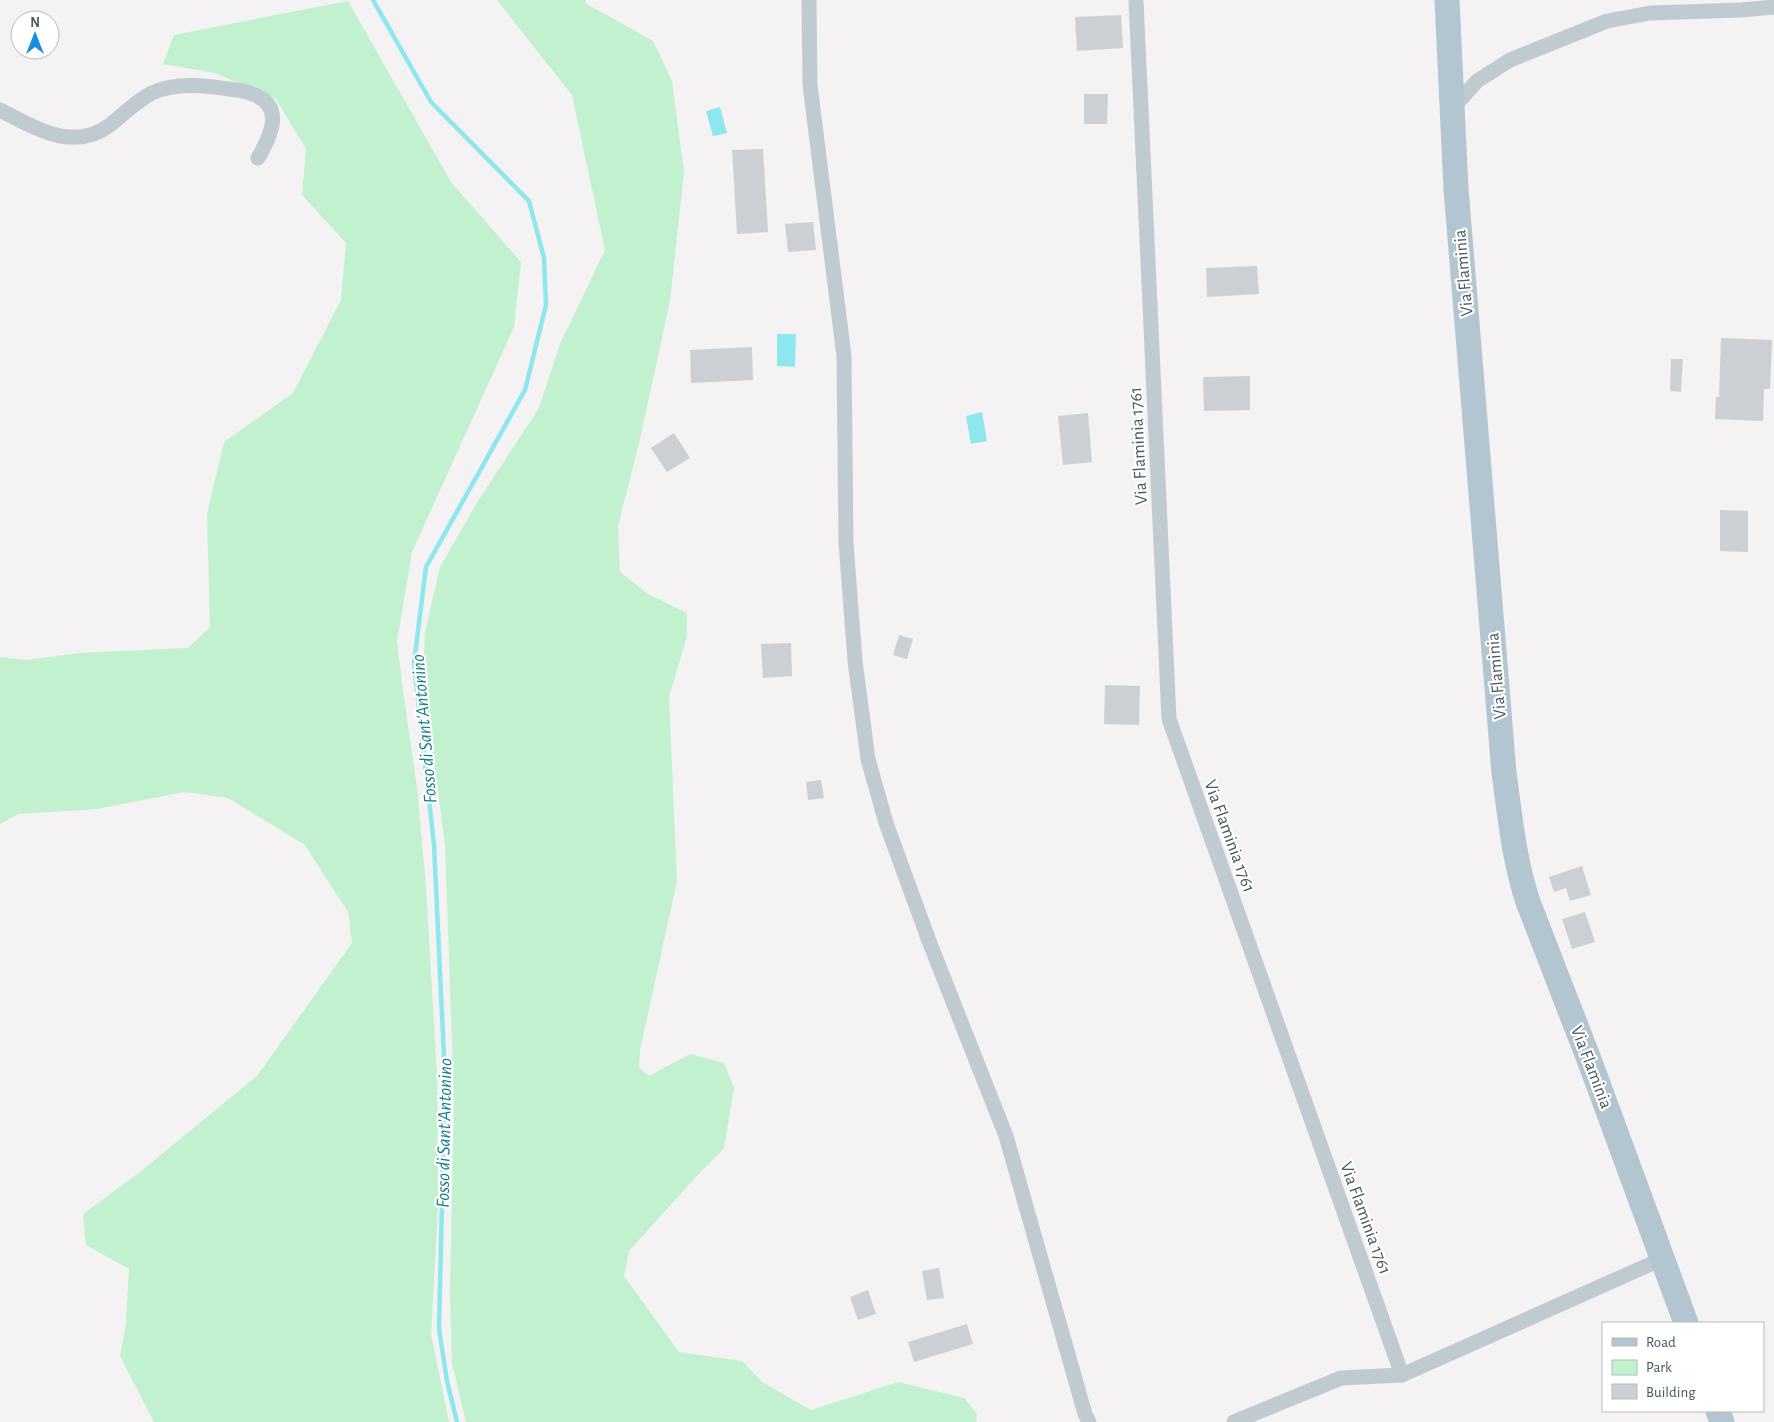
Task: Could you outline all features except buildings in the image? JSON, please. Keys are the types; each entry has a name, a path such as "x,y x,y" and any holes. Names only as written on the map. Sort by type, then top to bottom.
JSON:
{"main road":[{"name":"Via Flaminia","path":"1447,0 1456,189 1503,763 1514,850 1528,902 1590,1062 1686,1322"}],"street":[{"path":"809,0 810,85 844,356 846,542 855,661 868,759 886,823 925,932 1006,1136 1085,1414 1089,1422"},
{"name":"Via Flaminia 1761","path":"1136,0 1169,719 1402,1375"},
{"path":"1452,109 1477,80 1510,60 1607,21 1650,13 1774,7"},
{"path":"0,110 53,135 65,138 78,137 101,130 136,103 163,89 189,86 243,91 266,101 273,113 272,130 258,158"},
{"path":"1234,1422 1341,1378 1402,1375 1662,1259"}],"green space":[{"path":"497,0 585,0 587,4 653,41 672,81 684,172 670,301 640,439 618,526 620,572 648,594 687,613 687,636 669,697 677,881 640,1050 639,1068 649,1076 690,1054 724,1063 734,1088 724,1148 629,1251 624,1276 679,1352 742,1361 762,1382 811,1410 898,1382 964,1398 977,1414 976,1422 466,1422 452,1364 450,1293 454,1100 445,844 423,681 425,632 440,567 478,501 539,408 560,344 605,250 572,95"},
{"path":"348,1 451,182 521,262 514,327 412,552 397,641 417,787 426,887 437,1076 438,1208 431,1334 449,1422 154,1422 120,1356 126,1323 129,1269 86,1245 83,1214 140,1172 257,1076 352,943 348,912 305,845 228,798 184,792 97,809 18,814 0,824 0,657 26,660 80,653 188,648 210,627 207,514 224,442 293,393 341,300 346,243 302,195 306,149 276,99 215,73 163,64 174,35"}],"water":[{"path":"720,107 727,133 713,136 706,111"},
{"path":"777,334 796,334 795,367 777,366"},
{"path":"982,412 987,441 971,444 966,416"}],"waterway":[{"name":"Fosso di Sant'Antonino","path":"373,0 431,102 529,201 544,258 546,305 525,390 426,567 414,663 434,845 445,1078 439,1329 447,1381 457,1422"}]}
